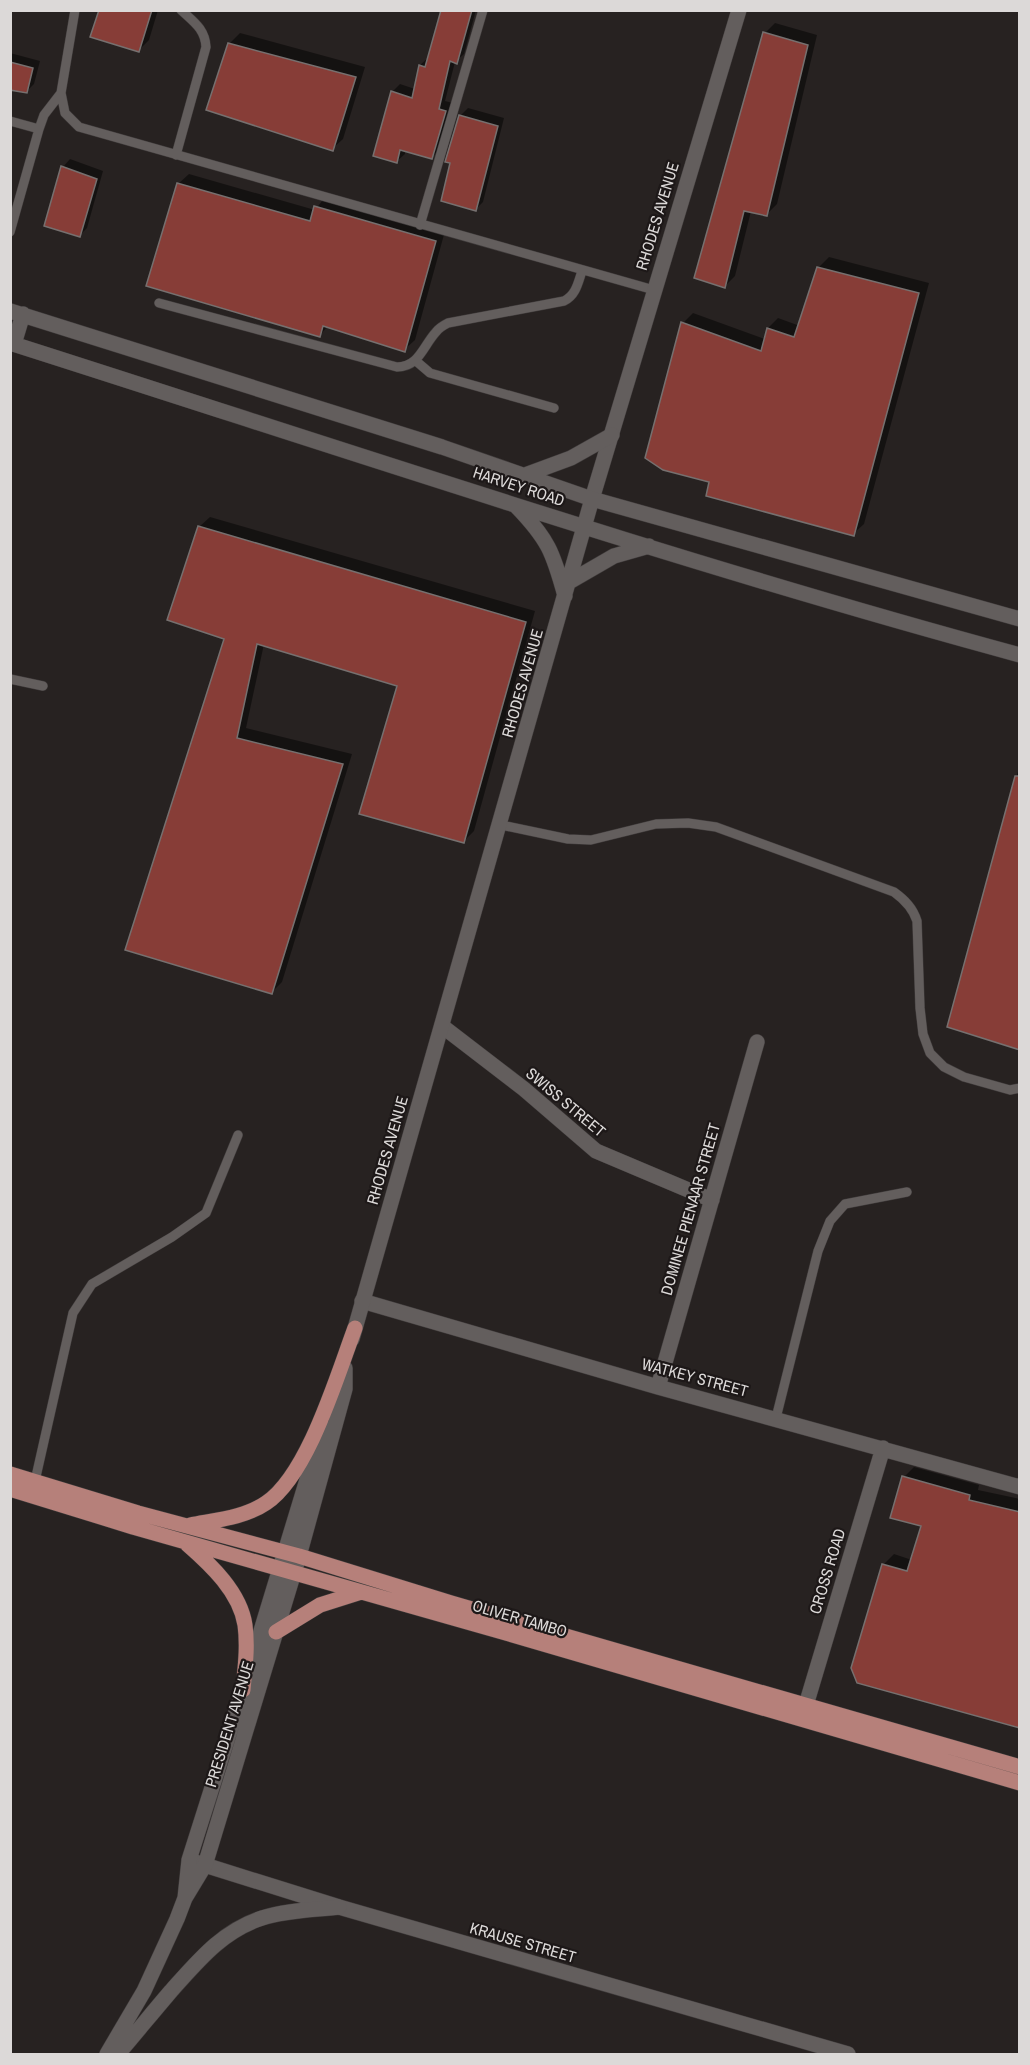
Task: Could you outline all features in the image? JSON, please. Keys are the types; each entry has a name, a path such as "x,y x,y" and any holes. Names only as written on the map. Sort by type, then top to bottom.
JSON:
{"main road":[{"path":"243,1690 247,1652 245,1623 231,1591 185,1533 248,1513 266,1503 285,1486 314,1434 355,1328"},
{"name":"OLIVER TAMBO","path":"10,1474 138,1513 185,1533 287,1570 1020,1783"},
{"name":"OLIVER TAMBO","path":"10,1489 133,1527 185,1533 292,1554 451,1603 1020,1767"},
{"path":"276,1632 320,1605 361,1592"}],"street":[{"name":"RHODES AVENUE","path":"292,1554 335,1388 345,1368 362,1301 501,825 592,499 739,10"},
{"path":"12,344 16,312"},
{"name":"HARVEY ROAD","path":"16,312 442,447 592,499 1020,619"},
{"name":"HARVEY ROAD","path":"12,344 649,546 935,632 1020,655"},
{"path":"525,476 571,458 612,435"},
{"path":"514,504 542,535 551,549 567,589 614,556 649,546"},
{"name":"SWISS STREET","path":"442,1026 524,1089 596,1151 712,1200"},
{"name":"DOMINEE PIENAAR STREET","path":"658,1386 757,1042"},
{"name":"WATKEY STREET","path":"362,1301 1020,1487"},
{"name":"CROSS ROAD","path":"806,1705 883,1448"},
{"name":"PRESIDENT AVENUE","path":"185,1898 189,1860 243,1690 292,1554"},
{"name":"PRESIDENT AVENUE","path":"107,2055 144,1991 185,1898 205,1865 276,1632 287,1570"},
{"name":"KRAUSE STREET","path":"189,1860 339,1907 848,2055"},
{"path":"118,2055 193,1965 215,1943 238,1928 273,1916 339,1907"}],"lane":[{"path":"75,10 61,93 65,113 80,127 654,291"},
{"path":"176,155 206,47 201,28 181,10"},
{"path":"420,225 483,10"},
{"path":"10,232 44,115 61,93"},
{"path":"10,121 39,129"},
{"path":"159,303 397,367 405,367 416,361 437,330 448,323 571,298 582,271"},
{"path":"416,361 430,373 554,408"},
{"path":"10,679 43,687"},
{"path":"501,825 568,839 591,840 656,824 688,823 716,827 894,892 908,903 917,921 920,1008 923,1034 930,1053 944,1067 964,1077 1010,1090 1020,1088"},
{"path":"35,1481 73,1313 92,1284 172,1237 206,1213 238,1135"},
{"path":"776,1418 818,1251 830,1221 845,1204 907,1192"}],"building":[{"path":"99,10 152,10 139,52 90,37"},
{"path":"441,10 472,10 457,64 450,61 439,109 446,111 432,159 400,150 397,163 373,156 391,91 412,98 419,65 425,67"},
{"path":"763,32 808,45 767,216 744,211 725,288 694,278"},
{"path":"228,43 356,77 333,151 206,110"},
{"path":"10,62 33,68 27,93 10,90"},
{"path":"459,115 498,126 476,211 441,201 450,163 445,162"},
{"path":"61,166 97,179 80,237 44,226"},
{"path":"177,183 310,221 314,206 436,241 405,352 323,326 320,337 146,286"},
{"path":"817,267 919,293 854,536 706,496 709,482 663,470 645,458 681,322 761,351 767,328 794,337"},
{"path":"198,526 526,622 464,843 359,814 397,686 257,644 237,738 343,764 272,994 125,950 224,639 167,620"},
{"path":"1015,776 1020,776 1020,1050 947,1027"},
{"path":"902,1476 970,1495 969,1500 1020,1512 1020,1728 857,1683 851,1668 882,1564 907,1571 921,1526 890,1518"}]}
